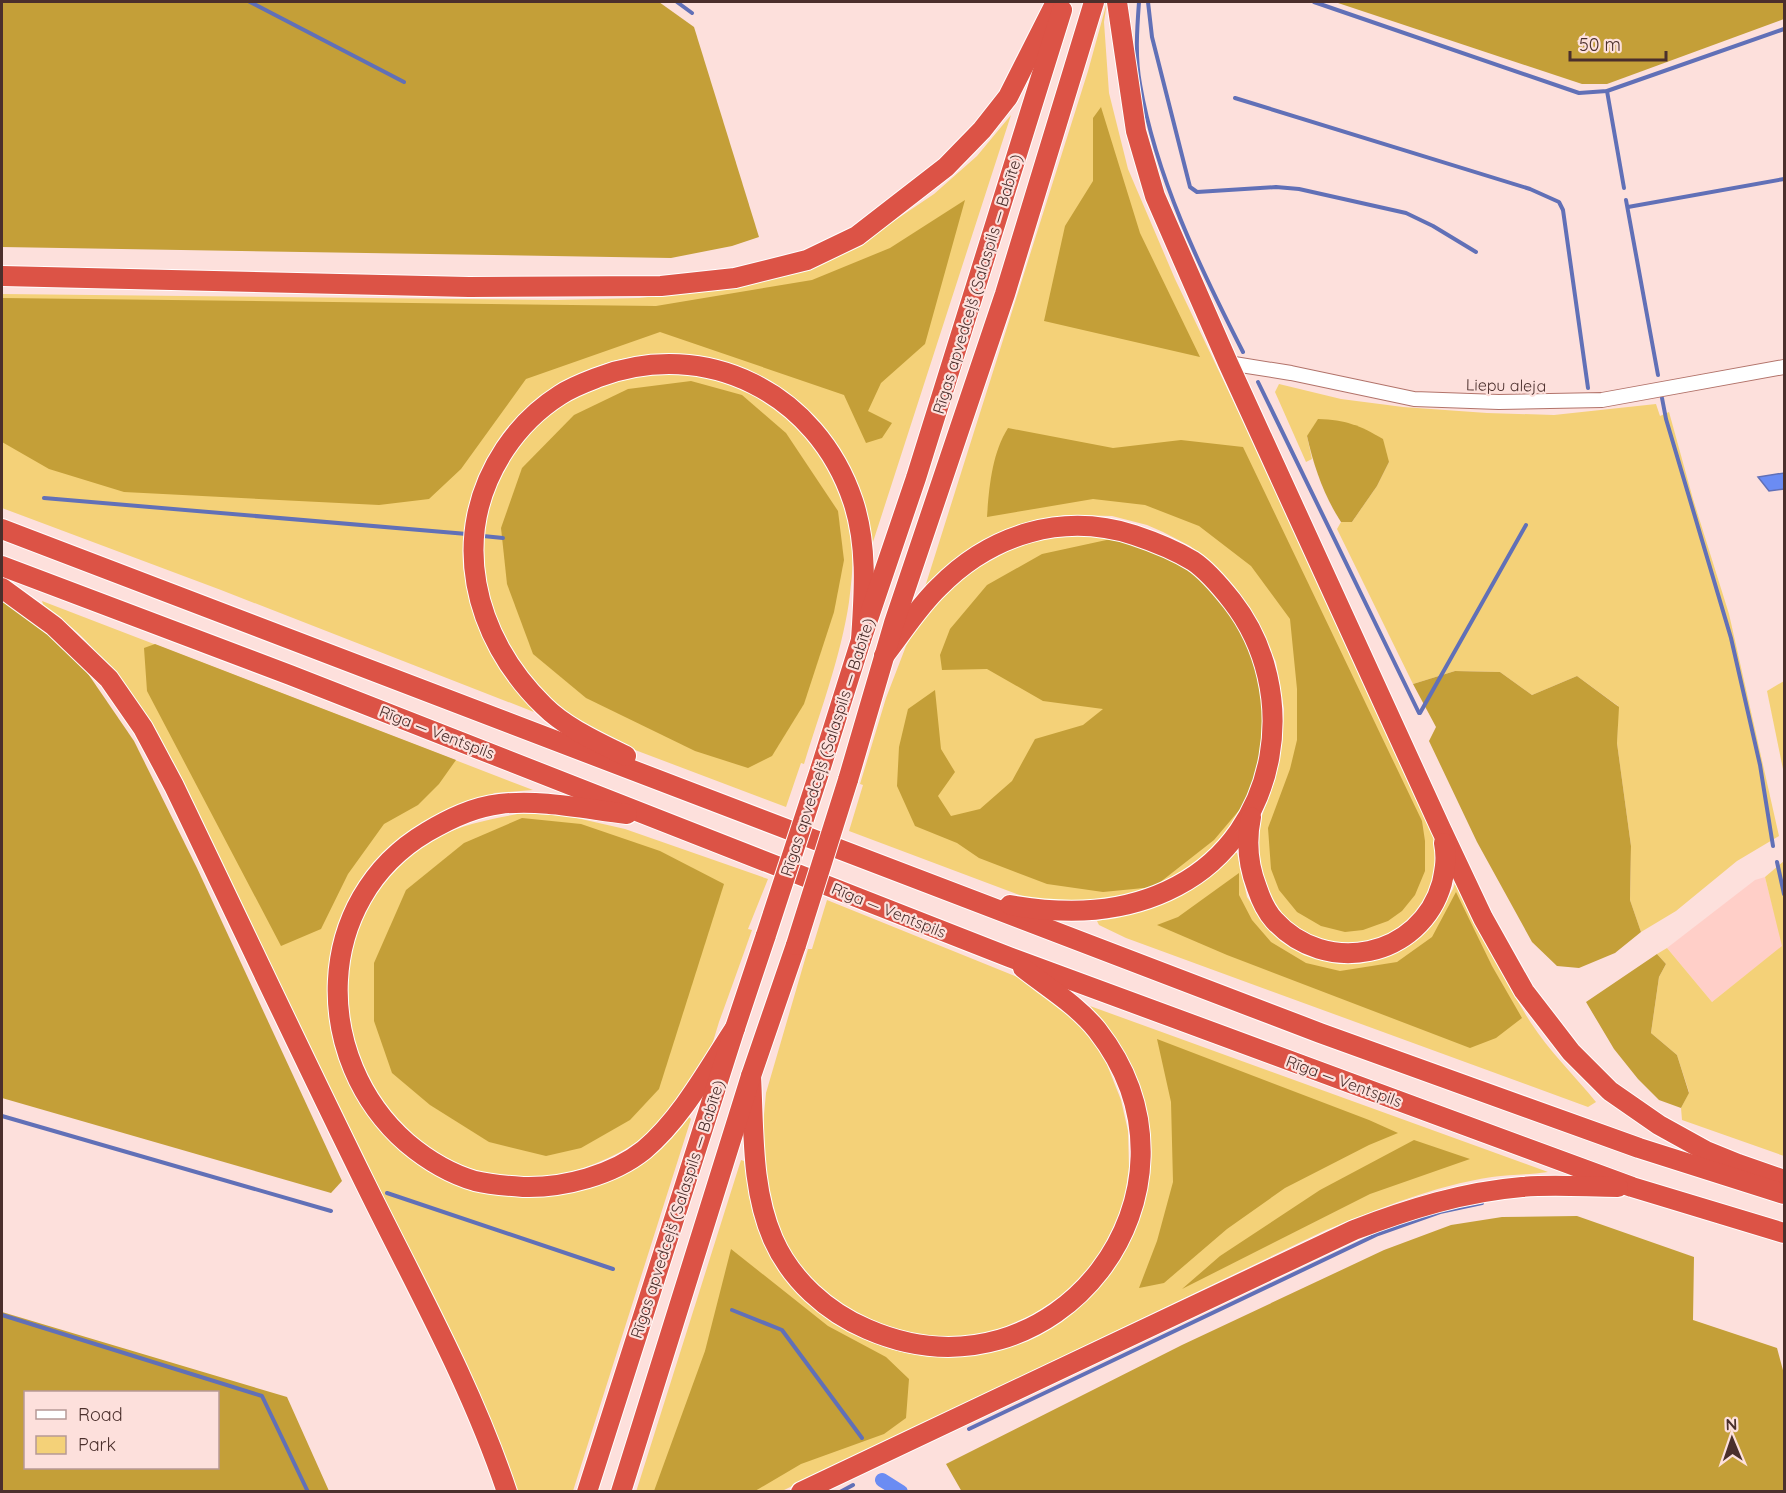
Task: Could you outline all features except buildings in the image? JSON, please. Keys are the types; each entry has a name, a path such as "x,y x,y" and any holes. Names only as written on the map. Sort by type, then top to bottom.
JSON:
{"highway":[{"path":"2,276 469,286 661,286 735,278 807,260 857,236 946,167 982,130 1008,97 1056,2"},
{"name":"Rīgas apvedceļš (Salaspils — Babīte)","path":"587,1491 861,640 916,478 1065,2"},
{"name":"Rīgas apvedceļš (Salaspils — Babīte)","path":"621,1491 751,1076 796,945 848,780 884,656 1005,294 1094,2"},
{"path":"1117,2 1136,131 1155,196 1228,363 1441,829 1483,918 1524,991 1571,1052 1610,1091 1659,1125 1706,1150 1785,1180"},
{"path":"697,795 563,722 526,688 490,630 476,585 473,558 474,531 479,505 491,471 512,440 539,410 582,383 611,372 658,363 711,368 744,380 774,396 799,415 815,432 843,476 854,503 864,556 861,640"},
{"path":"884,656 927,600 952,574 988,550 1018,535 1052,527 1083,524 1117,530 1159,543 1195,562 1212,578 1237,609 1262,654 1269,678 1274,718 1268,765 1248,832 1248,848 1255,884 1263,906 1273,919 1286,932 1322,950 1335,953 1373,951 1391,945 1422,922 1439,894 1447,857 1441,829"},
{"name":"Rīga — Ventspils","path":"2,529 1320,1033 1639,1148 1785,1194"},
{"name":"Rīga — Ventspils","path":"2,566 657,818 1009,957 1632,1187 1785,1233"},
{"path":"2,588 54,626 109,680 143,728 174,786 365,1184 478,1412 507,1491"},
{"path":"657,818 531,803 501,804 467,812 440,825 400,850 362,897 345,935 341,952 337,1001 340,1026 351,1066 381,1117 417,1151 444,1168 474,1181 535,1187 582,1179 603,1172 642,1151 673,1120 735,1028"},
{"path":"969,899 1035,909 1076,912 1102,910 1158,895 1178,886 1220,854 1240,830 1255,803"},
{"path":"751,1076 757,1182 762,1211 784,1260 814,1296 861,1327 887,1338 920,1345 959,1347 984,1344 1023,1331 1060,1311 1075,1299 1087,1288 1107,1262 1128,1221 1134,1203 1141,1168 1141,1147 1137,1116 1130,1089 1106,1043 1086,1018 1009,957"},
{"path":"801,1491 1354,1230 1400,1212 1441,1200 1523,1187 1632,1187"}],"street":[{"name":"Liepu aleja","path":"1228,363 1291,373 1414,399 1499,402 1602,400 1785,367"}],"shaded area":[{"path":"2,2 659,2 694,27 759,237 732,246 671,258 2,247"},
{"path":"1335,2 1784,2 1784,19 1607,84 1582,84"},
{"path":"1101,107 1140,233 1200,357 1044,321 1065,226 1093,181 1093,118"},
{"path":"965,200 925,344 881,383 868,411 892,423 882,438 866,443 844,395 660,332 526,379 461,469 429,499 379,505 124,492 49,469 2,442 2,298 656,306 812,280 890,248"},
{"path":"691,381 742,395 786,433 838,511 844,560 834,612 804,704 772,756 748,768 695,751 586,698 533,654 507,584 501,528 522,468 574,415 628,389"},
{"path":"1318,419 1352,424 1383,439 1389,462 1377,486 1352,522 1341,522 1316,470 1307,436"},
{"path":"1008,428 1113,448 1181,440 1243,447 1422,821 1425,871 1415,895 1402,911 1388,921 1363,930 1345,932 1321,926 1297,912 1279,890 1271,869 1268,828 1290,769 1297,740 1297,689 1290,619 1251,566 1199,526 1145,505 1093,499 987,517 995,460"},
{"path":"1111,539 1169,555 1207,582 1227,606 1253,656 1264,701 1260,759 1247,801 1214,840 1154,887 1103,892 1047,884 979,858 957,843 915,826 897,786 899,747 908,709 935,690 941,749 955,772 938,796 951,816 980,809 1012,781 1035,739 1083,725 1103,709 1043,701 987,669 942,670 940,655 950,629 987,585 1042,554"},
{"path":"2,601 46,630 80,662 134,741 197,868 342,1181 331,1193 2,1098"},
{"path":"155,644 456,760 439,784 418,805 384,824 348,874 321,929 281,946 147,691 144,648"},
{"path":"1455,671 1500,672 1532,695 1577,676 1619,707 1617,743 1631,846 1630,900 1641,932 1615,953 1579,968 1557,966 1532,942 1477,842 1429,741 1436,727 1413,684"},
{"path":"522,818 581,824 660,851 724,884 659,1089 630,1120 581,1148 546,1156 489,1142 430,1105 392,1073 374,1021 374,963 406,890 464,843"},
{"path":"1239,873 1239,895 1252,920 1271,942 1306,963 1340,971 1397,962 1432,937 1456,892 1492,966 1522,1018 1496,1038 1470,1048 1227,955 1157,925 1178,917"},
{"path":"1765,877 1783,946 1712,1002 1667,948 1755,880"},
{"path":"1657,954 1666,964 1659,977 1651,1033 1677,1055 1689,1093 1681,1108 1659,1100 1638,1079 1614,1049 1586,1002"},
{"path":"1157,1039 1398,1133 1369,1145 1285,1188 1227,1229 1164,1283 1139,1288 1157,1241 1173,1182 1171,1102"},
{"path":"1414,1140 1470,1159 1370,1194 1182,1289 1220,1256 1320,1190"},
{"path":"1577,1216 1694,1257 1693,1320 1777,1348 1784,1374 1784,1491 962,1492 946,1464 1182,1345 1384,1250 1451,1225 1502,1217"},
{"path":"731,1249 828,1326 886,1357 909,1379 906,1418 884,1434 801,1464 755,1491 654,1491 705,1351"},
{"path":"2,1312 287,1397 329,1491 2,1491"}],"green space":[{"path":"1107,2 1104,22 1109,93 1128,169 1175,279 1438,831 1438,868 1423,908 1391,935 1364,944 1339,945 1315,937 1289,922 1280,913 1260,878 1256,832 1275,780 1281,749 1284,709 1276,662 1254,616 1238,592 1204,557 1190,546 1147,525 1112,516 1065,515 1023,524 995,535 960,555 925,587 1088,71"},
{"path":"1011,115 870,546 862,499 853,474 819,422 802,405 784,392 723,361 707,357 668,354 630,357 594,367 561,383 531,405 506,432 486,464 472,500 464,536 463,563 468,592 481,629 510,680 534,712 221,590 2,508 2,294 555,300 639,298 729,288 860,244 934,194 977,156"},
{"path":"649,373 690,374 720,380 772,405 795,423 814,445 830,469 843,496 851,525 853,544 849,602 830,684 804,764 801,763 786,807 598,736 562,711 517,662 491,608 485,582 482,550 486,515 491,495 512,453 531,429 556,409 584,393 613,381"},
{"path":"1279,384 1341,399 1403,407 1554,415 1656,404 1660,416 1669,412 1729,614 1779,836 1737,861 1676,911 1641,932 1630,900 1631,846 1617,743 1618,706 1577,676 1532,695 1500,672 1455,671 1413,684 1337,529 1341,522 1352,522 1377,486 1389,462 1307,436 1312,459 1306,462 1275,392"},
{"path":"1113,534 1255,778 1241,810 1223,836 1192,865 1155,886 1114,899 1077,903 1025,897 849,831 863,785 860,784 886,698 906,646 930,605 965,575 1021,544 1058,535"},
{"path":"42,601 533,790 495,793 432,817 409,832 381,859 352,898 337,931 328,974 329,1014 333,1040 341,1066 354,1092 388,1137 413,1158 503,1194 648,1156 671,1138 689,1117 691,1119 573,1491 510,1491 204,824 163,747 133,699 97,653 77,632 44,607"},
{"path":"1784,681 1784,774 1767,691"},
{"path":"522,813 568,816 625,829 768,879 748,929 752,930 705,1062 675,1105 645,1136 613,1156 577,1170 538,1177 501,1176 466,1167 434,1150 406,1128 381,1101 362,1068 349,1032 346,1011 352,944 357,928 374,897 396,869 423,847 447,833 468,825"},
{"path":"1233,852 1237,853 1247,897 1266,925 1323,959 1355,962 1390,956 1424,934 1437,918 1453,889 1458,874 1491,950 1520,1005 1546,1044 1596,1102 1588,1107 1126,938 1099,925 1097,921 1156,906 1186,891 1217,868"},
{"path":"1784,861 1784,1156 1682,1120 1681,1108 1689,1092 1677,1055 1651,1033 1659,977 1666,964 1657,954 1667,948 1712,1002 1782,946 1765,877"},
{"path":"827,900 1032,983 1072,1015 1090,1034 1104,1057 1121,1100 1128,1131 1129,1167 1124,1205 1100,1254 1088,1270 1061,1296 1032,1315 997,1330 972,1336 927,1337 887,1329 843,1308 809,1278 788,1249 769,1210 764,1166 763,1125 766,1093 808,949 812,949"},
{"path":"1090,1006 1548,1172 1492,1177 1449,1186 1387,1206 1326,1230 782,1491 636,1492 741,1160 744,1161 756,1223 776,1259 823,1314 851,1333 882,1346 916,1355 949,1357 982,1353 1014,1344 1045,1330 1073,1311 1098,1288 1119,1261 1133,1233 1147,1174 1148,1148 1147,1122 1142,1097 1133,1073 1122,1050"}],"water":[{"path":"1784,473 1784,489 1769,491 1758,477"}],"waterway":[{"path":"250,2 404,82"},
{"path":"677,2 692,13"},
{"path":"1139,2 1138,74 1157,153 1181,221 1243,352"},
{"path":"1148,2 1152,37 1190,187 1197,192 1276,187 1299,189 1406,213 1476,252"},
{"path":"1314,2 1579,93 1607,91 1784,29"},
{"path":"1607,91 1624,188"},
{"path":"1235,98 1530,189 1559,202 1563,210 1588,388"},
{"path":"1628,207 1784,179"},
{"path":"1626,200 1658,375"},
{"path":"1258,382 1419,713"},
{"path":"1662,398 1666,419 1731,638 1760,765 1773,846"},
{"path":"44,498 467,534"},
{"path":"1420,713 1526,525"},
{"path":"483,536 503,538"},
{"path":"1777,862 1784,894"},
{"path":"2,1116 331,1211"},
{"path":"387,1193 613,1269"},
{"path":"969,1429 1378,1234 1440,1212 1482,1203"},
{"path":"732,1310 782,1330 862,1438"},
{"path":"2,1315 262,1396 308,1492"},
{"path":"882,1480 901,1492"},
{"path":"840,1492 853,1485"}]}
